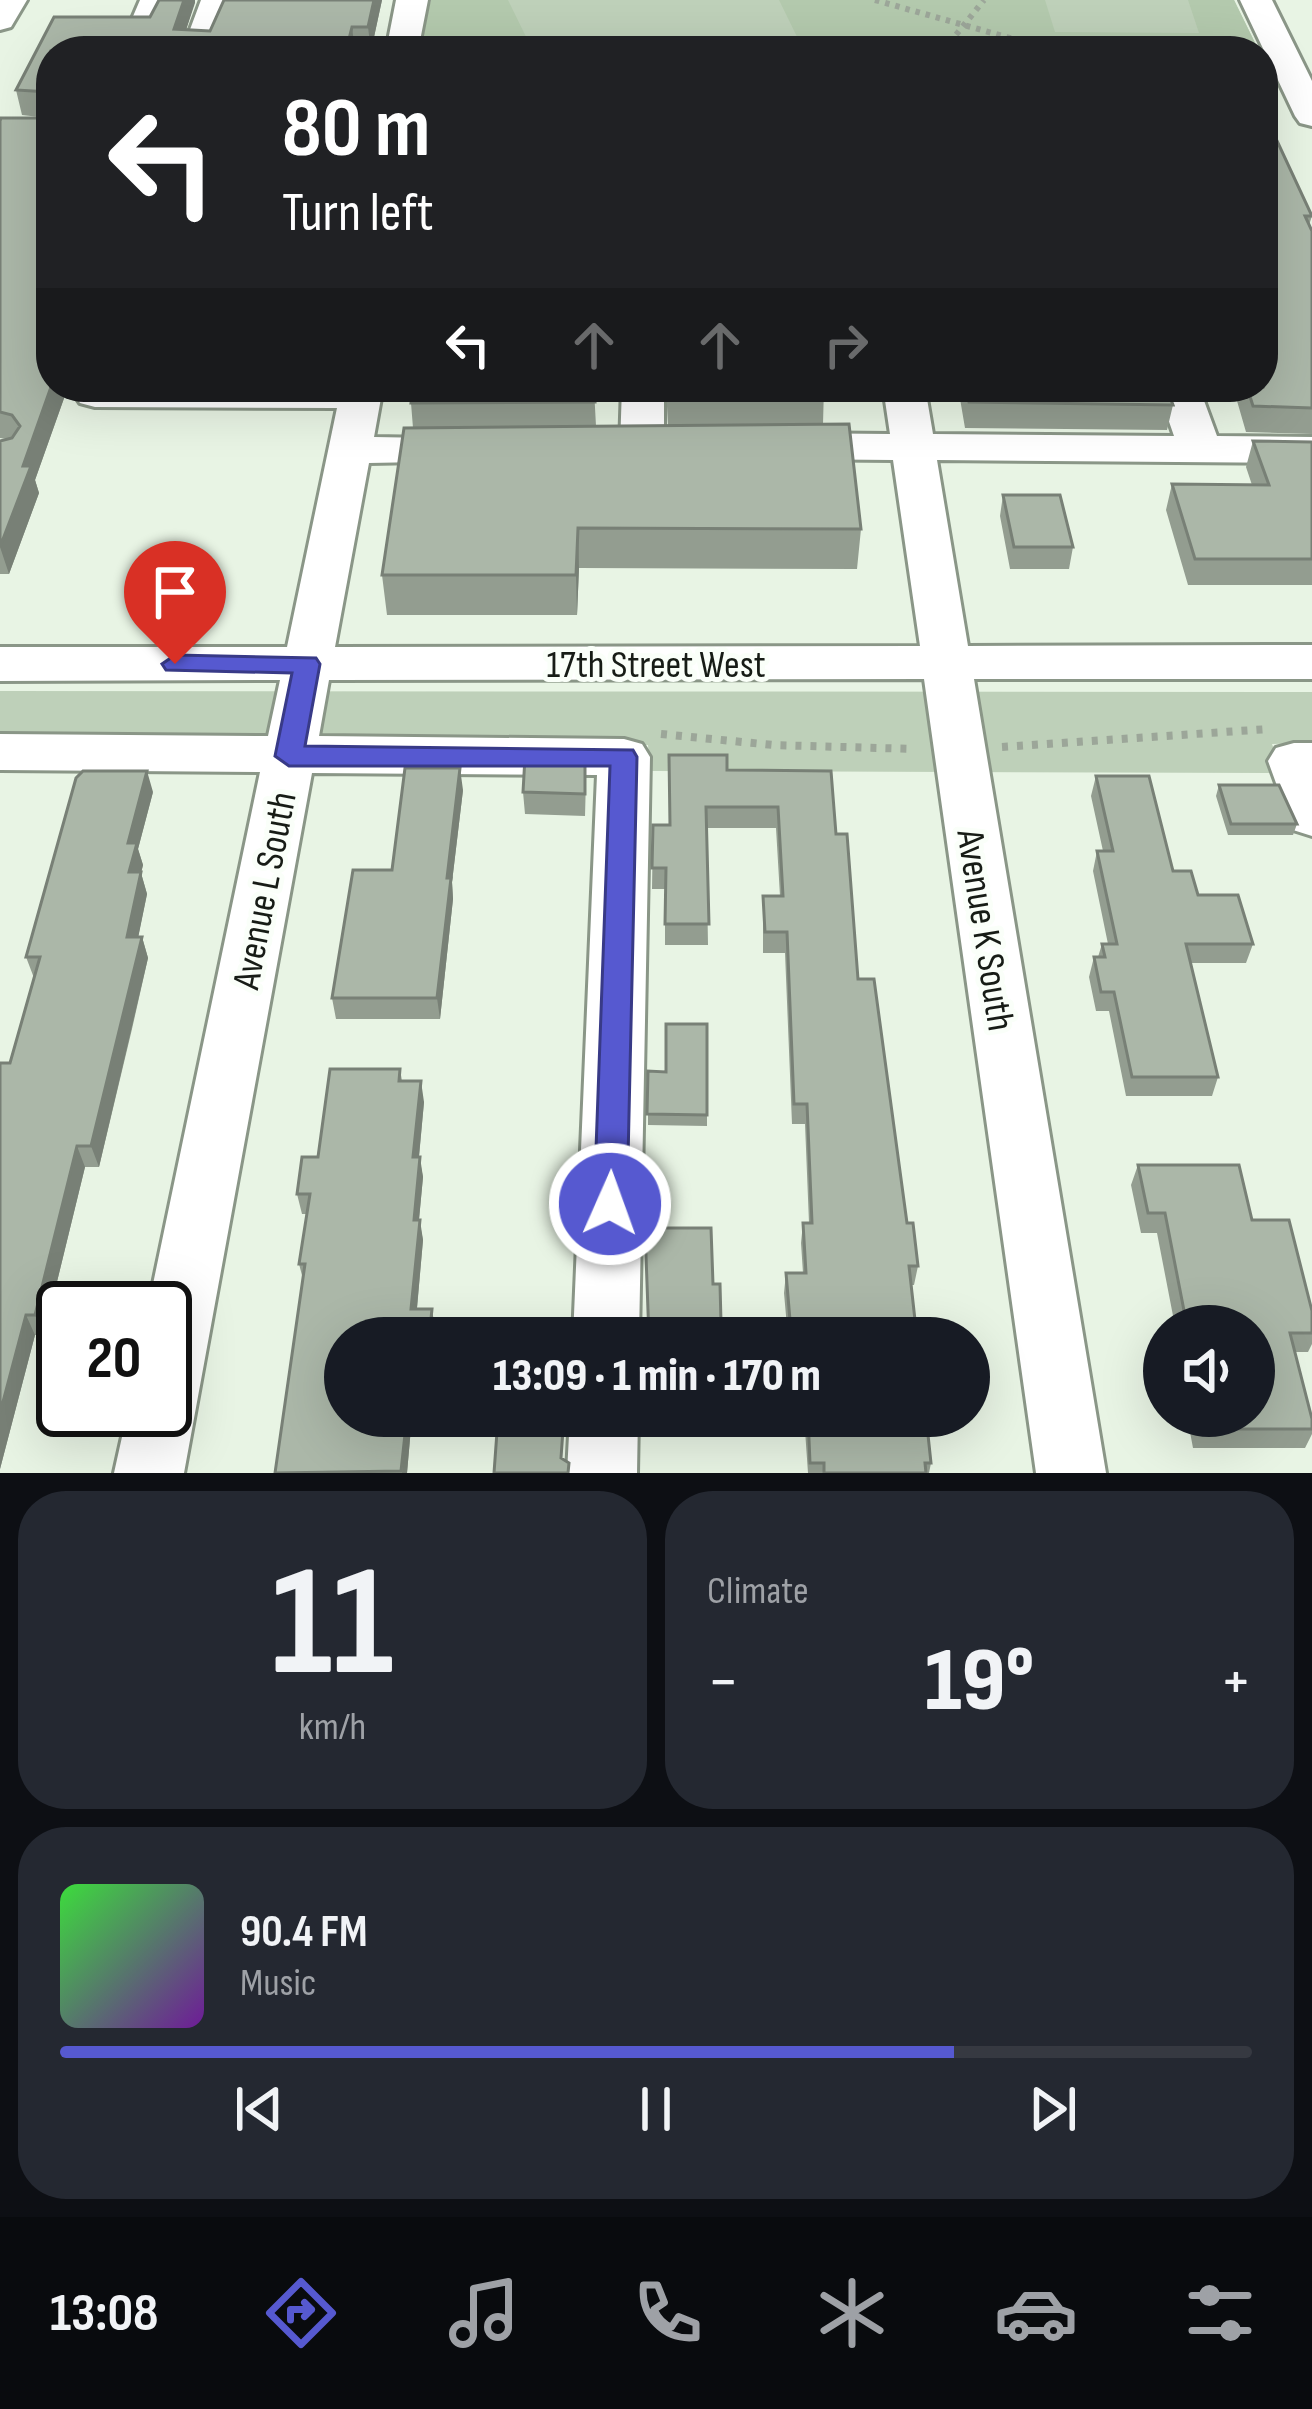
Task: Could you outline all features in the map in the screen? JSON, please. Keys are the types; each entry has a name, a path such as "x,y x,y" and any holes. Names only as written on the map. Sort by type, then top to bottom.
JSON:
{"street":[{"path":"0,20 11,0"},
{"path":"204,36 217,0"},
{"path":"405,36 412,0"},
{"path":"1256,0 1273,36"},
{"path":"1278,46 1312,116"},
{"path":"1278,126 1312,133"},
{"name":"Avenue L South","path":"187,1281 359,402"},
{"path":"642,446 643,402"},
{"name":"Avenue K South","path":"907,402 1071,1473"},
{"path":"1183,402 1201,450"},
{"path":"595,447 687,446"},
{"path":"733,446 1312,449"},
{"path":"350,450 523,448"},
{"name":"17th Street West","path":"0,664 1312,662"},
{"path":"0,752 624,757 608,1317"},
{"path":"1312,761 1294,761 1312,816"},
{"path":"149,1473 156,1437"},
{"path":"602,1473 603,1437"}],"path":[{"path":"875,0 998,36"},
{"path":"956,36 984,0"}],"green space":[{"path":"431,0 1234,0 1252,36 423,36"},
{"path":"431,0 508,0 526,36 423,36"},
{"path":"779,0 1045,0 1055,32 1199,33 1188,0 1234,0 1252,36 797,36"},
{"path":"0,691 1312,692 1312,743 1272,744 1282,773 650,771 648,745 0,740"}],"building":[{"path":"159,0 184,0 174,29 210,31 224,0 374,0 368,27 352,27 350,36 44,36 54,17 150,17"},
{"path":"36,52 36,91 16,90"},
{"path":"1,118 36,118 36,402 46,402 23,466 31,466 0,547 0,441 12,438 20,426 12,415 0,412"},
{"path":"1278,143 1312,216 1305,216 1312,231 1312,408 1253,406 1252,402 1278,402"},
{"path":"411,402 595,402 411,403"},
{"path":"969,402 1172,402 1173,405"},
{"path":"849,424 861,529 578,528 576,575 382,575 404,428"},
{"path":"1253,441 1312,442 1312,559 1195,559 1172,484 1269,485"},
{"path":"1003,495 1060,495 1073,547 1014,547"},
{"path":"669,755 727,755 727,770 831,771 836,834 847,834 858,979 874,979 907,1223 913,1223 918,1266 909,1266 915,1317 790,1317 786,1273 806,1273 803,1223 812,1223 807,1104 794,1104 787,932 765,932 763,896 783,896 778,807 706,807 709,924 665,924 666,868 652,868 653,825 670,825"},
{"path":"525,757 585,758 585,794 523,792"},
{"path":"405,768 460,768 437,998 332,998 353,870 392,870"},
{"path":"83,771 147,771 128,843 137,843 129,872 141,872 127,937 142,937 91,1146 77,1146 43,1281 36,1281 35,1315 26,1315 0,1413 0,1063 10,1063 40,957 26,957 76,778"},
{"path":"1096,776 1149,776 1173,871 1191,871 1198,895 1238,895 1253,944 1186,944 1218,1077 1132,1077 1114,992 1101,992 1094,957 1105,957 1102,944 1117,944 1097,851 1113,851"},
{"path":"1219,785 1279,785 1297,824 1231,824"},
{"path":"666,1024 707,1024 707,1115 647,1114 648,1071 666,1072"},
{"path":"330,1069 400,1069 399,1081 421,1081 413,1157 420,1157 414,1220 420,1220 411,1309 432,1309 431,1317 324,1317 324,1437 405,1437 401,1471 275,1473 305,1264 299,1264 310,1194 297,1194 302,1157 318,1157"},
{"path":"1138,1165 1239,1165 1252,1220 1289,1220 1312,1311 1312,1333 1290,1333 1312,1429 1275,1429 1275,1305 1183,1305 1165,1213 1148,1213"},
{"path":"645,1228 711,1228 713,1284 720,1284 721,1317 648,1317"},
{"path":"497,1437 562,1437 561,1458 569,1463 568,1473 494,1473"},
{"path":"809,1437 928,1437 931,1463 925,1463 926,1473 824,1473 824,1463 810,1463"}],"route":[{"path":"175,664 307,664 289,756 624,757 610,1204"}]}
